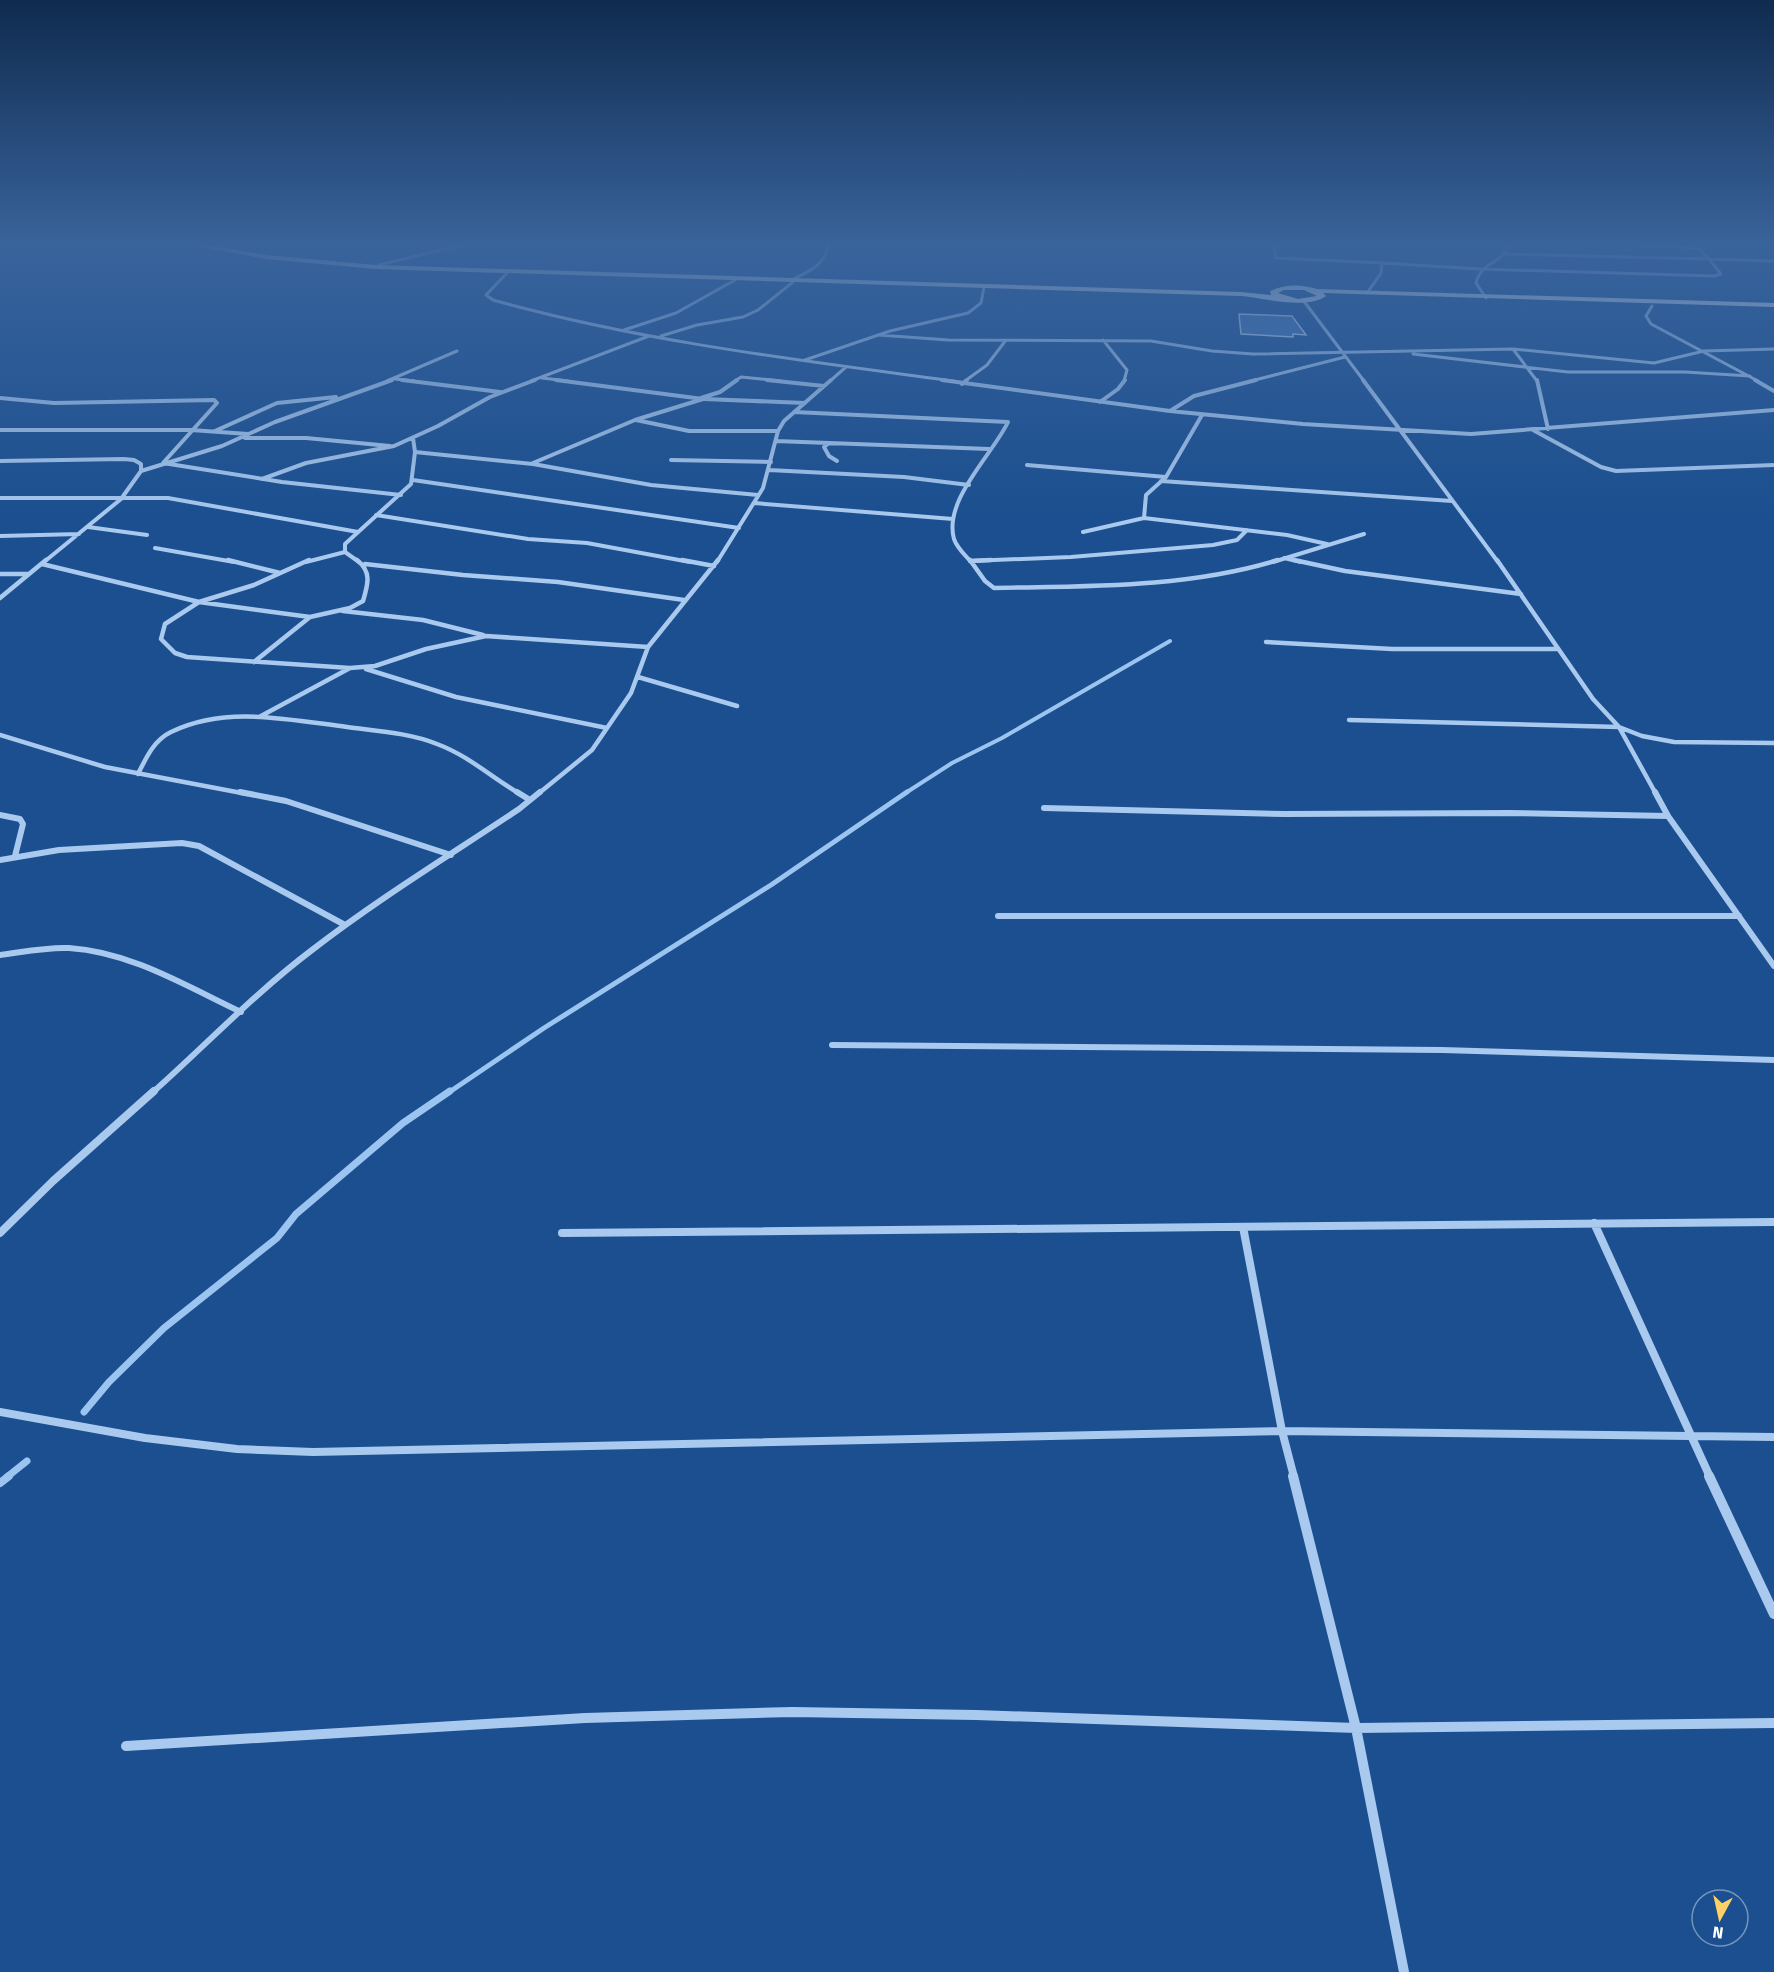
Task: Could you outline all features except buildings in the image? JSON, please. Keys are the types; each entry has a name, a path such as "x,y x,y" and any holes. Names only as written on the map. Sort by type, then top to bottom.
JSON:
{"street":[{"path":"633,333 708,348 1170,411 1401,431 1471,434 1774,411"},
{"path":"658,337 672,333"},
{"path":"805,360 887,333"},
{"path":"1329,333 1521,594 1593,699 1619,727 1668,816 1774,966"},
{"path":"1668,333 1705,351 1774,391"},
{"path":"879,335 948,340 1159,341 1241,353 1345,355 1513,349 1654,363 1668,362 1679,356 1705,351 1774,349"},
{"path":"259,480 306,463 394,446 490,397 650,336"},
{"path":"962,384 987,365 1006,340"},
{"path":"1100,402 1123,384 1128,375 1104,340"},
{"path":"1513,349 1538,383 1541,408 1548,429"},
{"path":"0,598 121,499 141,471 222,446 394,379 457,351"},
{"path":"1393,352 1529,368 1596,373 1685,372 1750,376"},
{"path":"1170,411 1194,396 1345,355"},
{"path":"0,1233 53,1181 269,985 345,925 530,800 592,750 631,693 648,647 714,566 754,503 769,470 778,431 794,411 846,367"},
{"path":"541,378 701,398 805,403"},
{"path":"533,464 635,420 702,401 701,398 720,392 735,378 824,386"},
{"path":"394,379 504,393"},
{"path":"1765,385 1774,385"},
{"path":"213,432 277,403 343,397"},
{"path":"0,398 54,403 190,399 217,401 163,463"},
{"path":"794,411 1006,422 1008,424 989,449 953,519 955,540 988,586 994,588 1187,579 1246,570 1364,534"},
{"path":"1144,518 1146,495 1166,477 1202,415"},
{"path":"635,420 659,429 685,432 778,431"},
{"path":"0,430 191,430 249,434"},
{"path":"1532,430 1601,466 1616,471 1774,465"},
{"path":"241,438 306,438 394,446"},
{"path":"345,552 345,544 401,495 413,480 411,470 415,452 413,438"},
{"path":"776,441 989,449"},
{"path":"829,443 824,447 825,451 837,461"},
{"path":"415,452 533,464 651,485 758,495"},
{"path":"0,461 124,459 141,464 141,471"},
{"path":"671,460 771,462"},
{"path":"163,463 259,480 343,491 401,495"},
{"path":"1027,465 1166,477"},
{"path":"769,470 904,477 969,485"},
{"path":"413,480 739,528"},
{"path":"1161,481 1279,491 1364,494 1452,501"},
{"path":"0,498 168,498 358,532"},
{"path":"754,503 953,519"},
{"path":"376,515 537,540 587,543 714,566"},
{"path":"1083,532 1144,518 1287,535 1328,544"},
{"path":"88,527 147,535"},
{"path":"970,561 1071,557 1235,542 1244,537 1247,530"},
{"path":"0,536 80,534"},
{"path":"155,548 219,558 280,573"},
{"path":"486,636 426,649 363,668 254,663 187,657 166,647 161,639 165,624 199,602 254,585 314,558 345,552 365,564 463,575 558,582 684,600"},
{"path":"1284,558 1345,571 1521,594"},
{"path":"42,564 199,602 310,617 350,608 363,601 369,573 365,564"},
{"path":"0,574 30,574"},
{"path":"337,611 423,620 486,636 648,647"},
{"path":"254,663 310,617"},
{"path":"1266,642 1392,649 1558,649"},
{"path":"261,716 350,668"},
{"path":"363,668 446,694 607,728"},
{"path":"638,677 737,706"},
{"path":"138,774 152,747 170,732 206,720 261,716 379,731 435,743 467,757 498,781 530,800"},
{"path":"1349,720 1619,727 1642,736 1674,742 1774,743"},
{"path":"0,735 105,767 286,801 451,855"},
{"path":"1044,808 1284,814 1510,813 1668,816"},
{"path":"0,814 20,819 23,824 15,856"},
{"path":"0,860 59,850 165,843 199,846 345,925"},
{"path":"998,916 1190,914 1548,918 1739,916"},
{"path":"0,955 67,948 104,954 151,971 241,1012"},
{"path":"832,1046 1442,1050 1774,1060"},
{"path":"562,1233 1774,1222"},
{"path":"1594,1224 1774,1614"},
{"path":"1243,1227 1282,1431 1356,1728 1404,1972"},
{"path":"0,1412 202,1445 313,1452 1282,1431 1774,1437"},
{"path":"126,1746 585,1718 792,1712 976,1715 1356,1728 1774,1723"}],"waterway":[{"path":"905,793 952,763 1002,738 1170,641"},
{"path":"448,1093 544,1028 771,885 905,793"},
{"path":"84,1412 109,1382 164,1328 277,1238 296,1214 403,1123 450,1091"},
{"path":"7,1477 27,1461"},
{"path":"0,1483 9,1476"}]}
